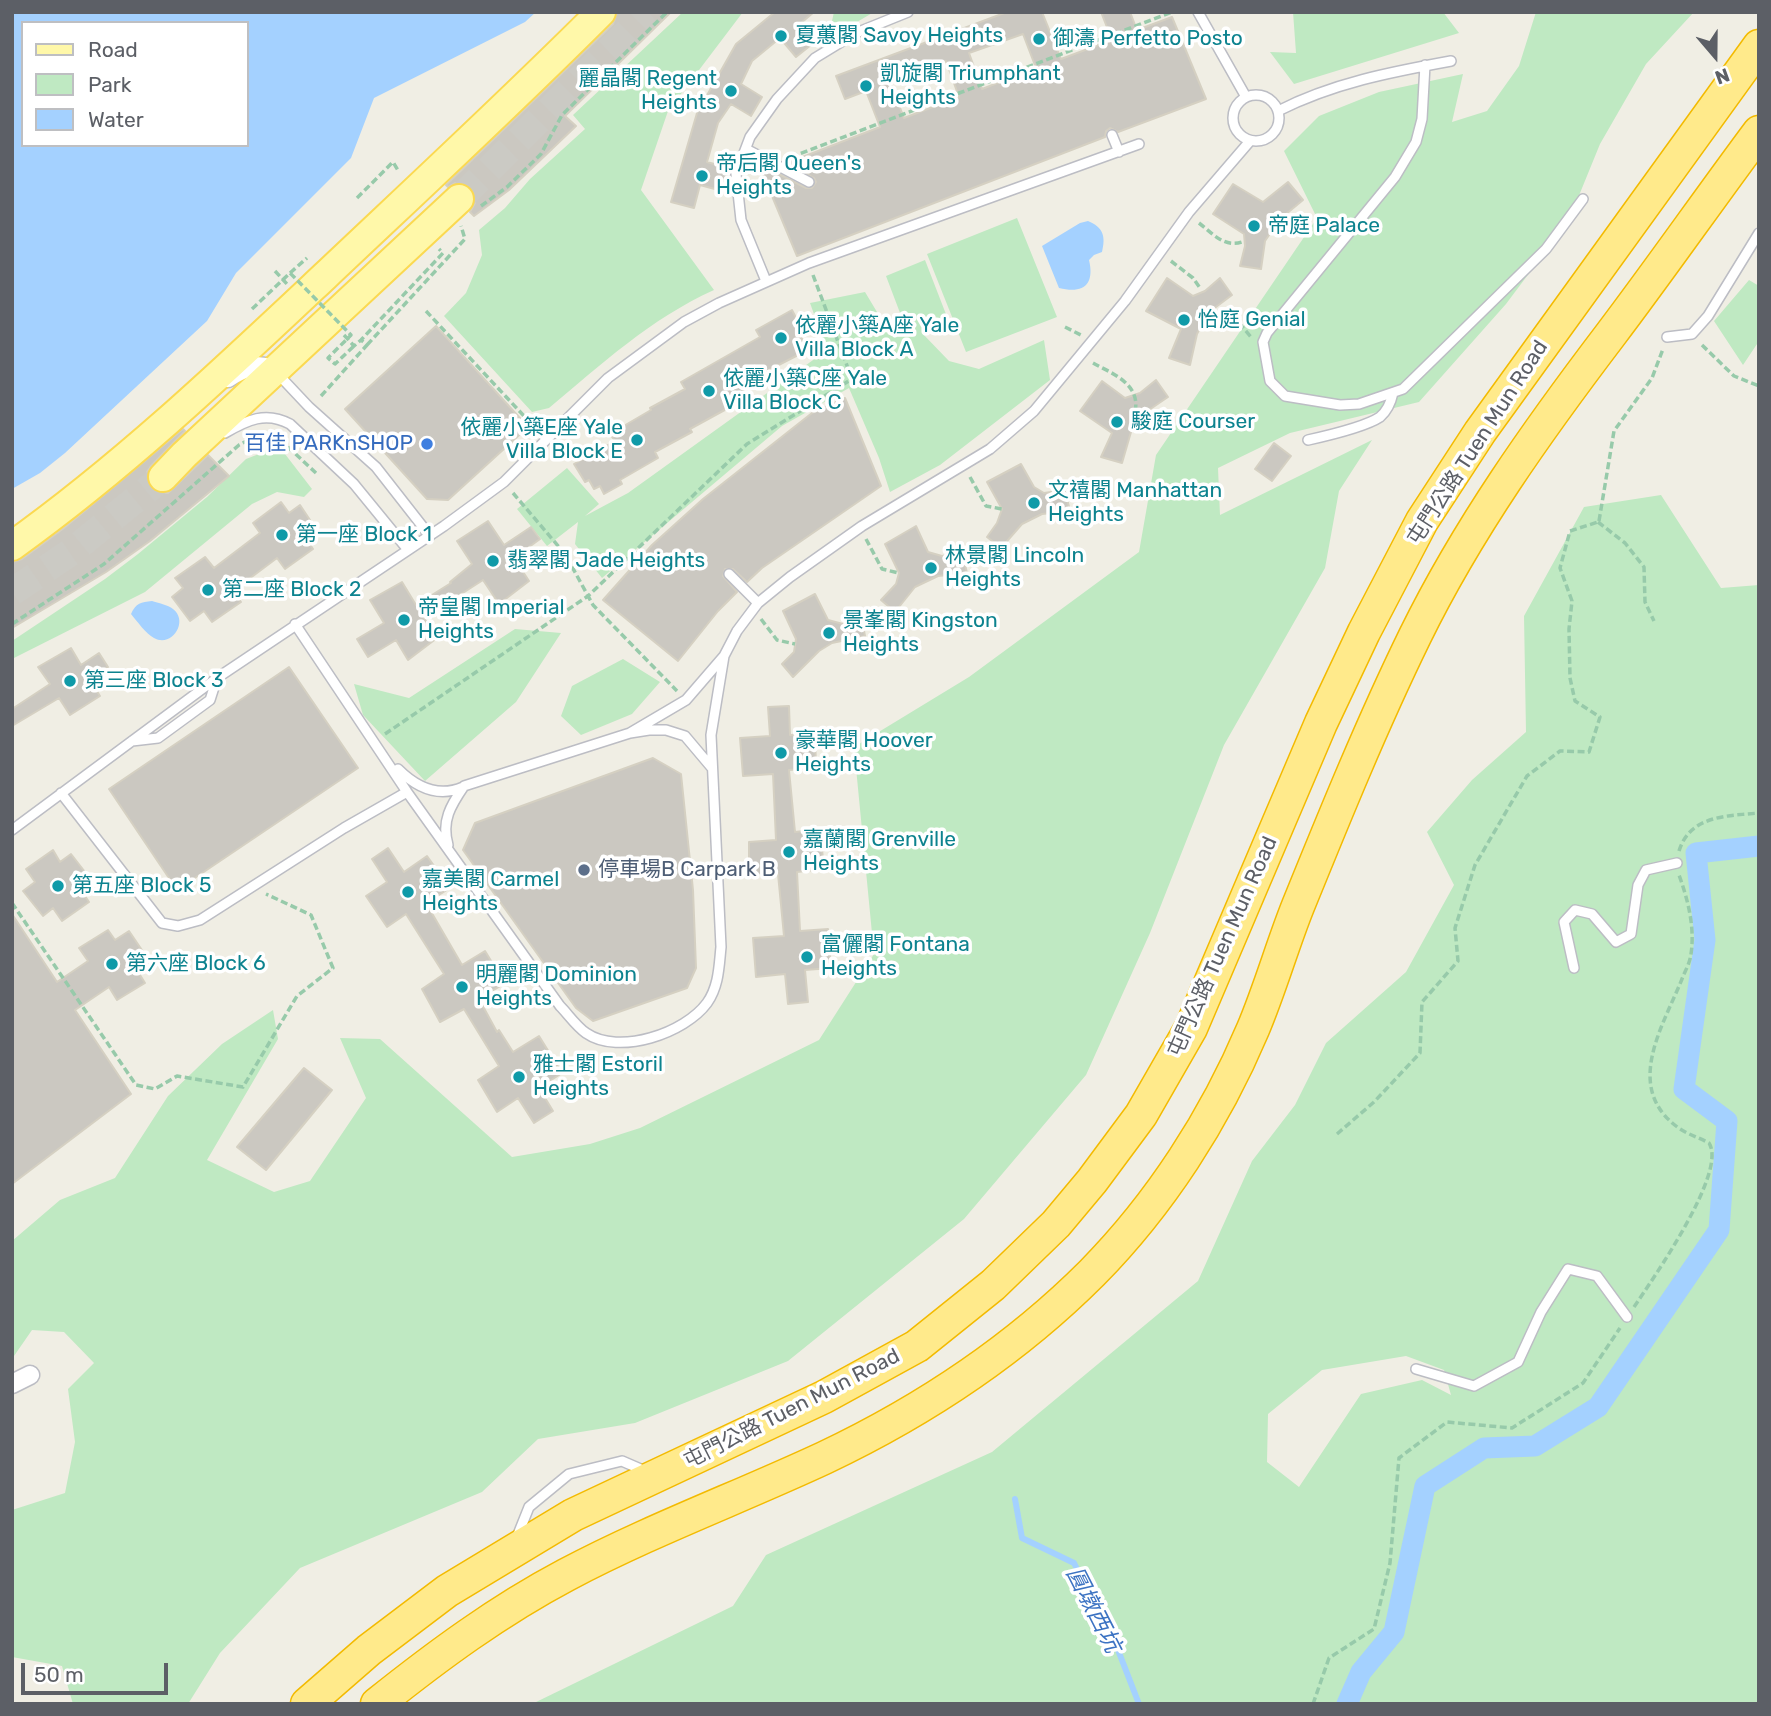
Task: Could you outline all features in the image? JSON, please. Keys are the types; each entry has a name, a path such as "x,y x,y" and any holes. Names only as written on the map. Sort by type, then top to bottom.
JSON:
{"highway":[{"name":"屯門公路 Tuen Mun Road","path":"307,1704 369,1650 447,1591 573,1515 824,1397 917,1346 993,1285 1056,1224 1141,1115 1191,1028 1321,723 1364,632 1422,522 1480,432 1759,46"},
{"name":"屯門公路 Tuen Mun Road","path":"377,1704 485,1622 564,1576 824,1458 922,1406 1016,1340 1074,1290 1111,1252 1178,1167 1216,1106 1253,1029 1296,911 1379,713 1418,630 1467,542 1534,436 1759,132"}],"main road":[{"path":"12,546 88,488 160,427 276,322 601,12"},
{"path":"163,477 275,371 465,209"}],"street":[{"path":"160,427 238,372 259,365 275,371"},
{"path":"12,1384 30,1375"}],"lane":[{"path":"766,281 741,220 736,174 750,137 777,99 815,58 856,33 908,12"},
{"path":"1198,12 1246,97"},
{"path":"1278,111 1302,99 1363,78 1451,61"},
{"path":"1426,65 1422,119 1416,142 1395,177 1267,333 1263,342 1270,381 1285,396 1340,405 1359,404 1404,389 1546,249 1583,199"},
{"path":"1261,96 1274,104 1278,111 1275,131 1264,140 1250,141 1238,133 1233,121 1236,107 1246,97 1261,96"},
{"path":"1112,135 1119,152"},
{"path":"295,624 382,752 405,776 421,787 436,792 452,791 629,733 686,700 724,656 737,631 758,603 790,577 862,526 990,449 1034,411 1125,301 1189,212 1250,141"},
{"path":"12,830 217,678 430,536 504,482 608,378 684,322 809,263 1139,144"},
{"path":"746,149 809,182"},
{"path":"1667,337 1692,334 1707,316 1759,233"},
{"path":"275,371 309,407 376,467 430,536"},
{"path":"1308,440 1341,432 1380,417 1391,403 1393,393"},
{"path":"184,455 254,418 279,418 290,424 354,484 408,550"},
{"path":"729,574 758,603"},
{"path":"382,752 458,865 560,1006 586,1033 608,1042 628,1042 658,1036 687,1023 707,1003 719,978 721,947 711,735 724,656"},
{"path":"629,733 667,730 685,736 713,769"},
{"path":"458,865 444,832 446,818 464,786"},
{"path":"61,793 162,923 178,926 200,919 344,828 407,792"},
{"path":"1574,968 1564,922 1575,910 1592,914 1616,943 1631,934 1638,885 1646,870 1677,863"},
{"path":"1416,1369 1474,1386 1518,1362 1541,1312 1568,1269 1597,1276 1627,1317"}],"path":[{"path":"321,396 465,239 465,209 507,187 541,153 562,115 667,12"},
{"path":"789,157 1172,12"},
{"path":"357,198 393,162 401,171 391,180"},
{"path":"1194,219 1226,244 1242,242"},
{"path":"290,274 351,335 328,358 335,365 443,253 436,245"},
{"path":"252,309 310,255"},
{"path":"1167,258 1193,278 1200,288"},
{"path":"374,742 588,596 747,444 852,379 809,263"},
{"path":"275,271 290,288"},
{"path":"426,311 547,441"},
{"path":"1065,327 1086,338"},
{"path":"1692,334 1734,376 1759,386"},
{"path":"1598,522 1614,431 1652,379 1667,337"},
{"path":"361,340 367,345"},
{"path":"1091,361 1127,382 1133,391 1135,412"},
{"path":"12,624 104,565 239,445 260,434 274,434 316,473"},
{"path":"968,475 986,506 1002,509"},
{"path":"504,482 565,554 593,606 686,700"},
{"path":"1598,522 1625,542 1644,567 1645,602 1654,621"},
{"path":"1338,1134 1374,1102 1420,1053 1422,1002 1458,961 1455,928 1475,865 1527,776 1560,751 1589,752 1600,717 1574,701 1570,678 1569,629 1572,601 1560,568 1570,531 1598,522"},
{"path":"866,539 882,569 900,573"},
{"path":"760,617 778,640 795,644"},
{"path":"12,903 136,1085 155,1089 177,1076 243,1087 297,996 333,968 312,915 265,894"}],"green space":[{"path":"683,12 743,12 668,111 641,190 714,290 648,328 549,408 532,412 444,316 466,293 482,255 479,230 585,129 573,115"},
{"path":"834,12 874,12 828,39"},
{"path":"1293,12 1443,12 1459,33 1294,84 1270,52 1296,53"},
{"path":"1536,12 1694,12 1646,64 1600,144 1569,220 1506,304 1419,402 1290,433 1218,468 1220,515 1372,440 1339,491 1325,568 1224,745 1150,933 1086,1075 964,1219 788,1361 635,1423 538,1439 482,1492 300,1568 220,1653 188,1704 73,1704 62,1666 12,1657 12,1510 65,1493 75,1442 68,1389 94,1363 64,1332 32,1330 14,1356 12,1355 12,1241 60,1200 115,1178 168,1096 222,1044 273,1010 278,1039 207,1160 274,1192 310,1181 366,1098 340,1038 380,1039 512,1157 590,1144 640,1128 819,1040 874,954 854,747 969,677 1139,552 1156,455 1317,218 1284,151 1319,116 1379,92 1463,74 1452,122 1487,111 1519,66"},
{"path":"1017,218 1057,317 966,352 927,254"},
{"path":"925,260 949,322 922,333 949,361 979,369 1044,340 1050,380 940,465 890,492 879,458 849,388 782,426 602,578 575,544 578,522 547,546 517,509 567,468 599,504 585,516 628,493 827,350 810,303 865,292 886,327 905,326 886,276"},
{"path":"1749,280 1759,286 1759,341 1743,365 1714,321"},
{"path":"272,449 285,454 312,489 304,497 277,492 252,504 145,592 12,659 12,641 138,554 207,497 246,459"},
{"path":"1661,495 1721,588 1759,585 1759,1704 532,1704 733,1606 766,1555 992,1452 1198,1281 1252,1161 1295,1105 1326,1043 1406,972 1454,885 1427,832 1472,780 1526,732 1524,616 1584,507","holes":["1406,1356 1444,1370 1451,1395 1422,1380 1361,1394 1299,1487 1267,1462 1268,1414 1322,1370"]},
{"path":"515,629 561,633 516,702 425,781 363,715 354,684 409,698"},
{"path":"623,659 660,682 632,714 581,735 561,716 572,686"}],"water":[{"path":"12,12 536,12 525,22 374,98 351,158 236,273 207,321 40,473 12,489"},
{"path":"1088,221 1102,233 1102,252 1089,260 1090,276 1085,286 1075,290 1059,288 1042,246"},
{"path":"152,601 171,608 178,614 179,626 167,639 151,636 131,614 139,604"}],"building":[{"path":"617,12 671,12 565,116 576,126 509,190 474,216 470,212 475,203 472,188 463,183 448,187 446,185 613,24"},
{"path":"775,12 814,12 801,23 816,41 796,57 780,38 752,61 741,84 762,97 751,116 731,104 718,123 707,162 729,168 722,191 700,185 694,208 671,202 697,113 736,44"},
{"path":"1007,12 1042,12 1061,59 1112,40 1101,12 1130,12 1137,30 1172,17 1206,99 1118,132 1110,128 1105,137 797,256 762,172 769,169 806,188 812,188 816,182 814,178 787,163 880,127 866,91 845,99 836,76","holes":["1023,34 1036,68 982,89 969,53","946,61 959,97 904,118 890,82"]},
{"name":"帝庭 Palace","path":"1288,182 1303,200 1280,219 1265,241 1261,269 1240,266 1245,246 1244,234 1213,214 1233,184 1263,202"},
{"name":"怡庭 Genial","path":"1167,278 1193,296 1205,291 1220,278 1232,295 1208,313 1197,334 1190,365 1169,358 1181,329 1146,311"},
{"path":"792,310 803,331 799,333 804,343 798,346 802,353 763,373 766,379 728,400 732,406 655,452 658,458 620,480 622,484 604,494 600,486 594,489 589,480 585,482 574,464 615,441 610,434 685,389 681,382 760,337 756,330"},
{"path":"436,326 528,427 448,500 427,499 345,409"},
{"name":"駿庭 Courser","path":"1156,380 1168,397 1146,412 1131,432 1122,463 1101,457 1112,433 1080,411 1102,381 1125,398 1140,393"},
{"path":"845,398 881,486 762,568 747,582 733,569 725,569 723,576 737,592 678,661 603,600 652,545 703,499 812,413"},
{"path":"183,429 185,431 147,472 147,481 151,488 158,493 168,493 208,455 229,476 150,541 106,572 12,628 12,562 22,559 64,528"},
{"path":"1274,443 1291,456 1272,481 1255,469"},
{"name":"文禧閣 Manhattan Heights","path":"1021,464 1034,487 1044,493 1065,490 1070,511 1042,514 1022,524 1001,548 987,537 997,523 1002,509 987,482"},
{"path":"281,502 289,513 300,505 316,529 305,537 313,549 285,569 277,558 233,591 241,602 212,622 204,611 190,621 172,597 183,588 175,578 205,557 214,568 260,533 253,523"},
{"path":"488,521 504,545 531,527 540,539 514,558 529,581 499,604 483,580 424,618 437,638 408,660 396,640 368,657 357,639 384,623 370,600 402,582 416,605 451,583 472,564 457,541"},
{"name":"林景閣 Lincoln Heights","path":"916,526 928,552 942,556 962,552 967,573 938,576 915,587 895,612 881,600 896,584 899,573 885,544"},
{"name":"景峯閣 Kingston Heights","path":"815,594 828,620 843,624 862,620 865,636 832,643 819,651 793,677 782,664 794,652 796,639 783,611"},
{"name":"第三座 Block 3","path":"71,648 81,665 99,653 108,667 89,679 100,696 70,715 59,698 12,726 12,709 50,684 38,667"},
{"path":"289,667 358,768 177,890 109,789"},
{"path":"789,706 790,735 815,734 816,768 789,770 795,832 820,829 824,869 797,872 800,931 828,929 831,968 805,970 808,1002 788,1004 785,974 756,977 753,938 784,936 778,874 749,876 749,842 776,840 773,774 743,776 740,738 770,736 768,707"},
{"name":"停車場B Carpark B","path":"653,758 681,774 693,890 696,968 687,988 593,1021 576,1008 463,850 475,823"},
{"path":"388,848 404,872 427,856 450,888 426,903 462,965 485,951 493,964 502,985 479,999 497,1032 499,1030 513,1052 539,1036 562,1073 539,1088 553,1111 534,1123 518,1098 497,1112 478,1080 499,1066 464,1009 440,1022 422,989 444,974 406,914 387,927 366,896 387,882 372,859"},
{"name":"第五座 Block 5","path":"53,850 60,862 71,854 92,881 81,890 89,902 62,921 53,908 43,916 23,891 35,882 26,869"},
{"path":"12,914 57,982 88,961 79,948 108,930 115,940 129,931 148,959 135,967 145,983 117,1000 109,987 75,1010 131,1094 12,1184"},
{"path":"304,1068 332,1090 266,1170 237,1147"}],"waterway":[{"path":"1347,1704 1361,1672 1394,1632 1425,1486 1484,1448 1535,1446 1598,1407 1719,1230 1727,1121 1684,1089 1705,940 1696,853 1759,846"},
{"name":"圓墩西坑","path":"1015,1499 1022,1538 1074,1563 1118,1650 1139,1704"}],"tunnel":[{"path":"459,199 648,12"},
{"path":"12,592 71,552 163,477"}],"place":[{"name":"夏蕙閣 Savoy Heights","path":"781,36"},
{"name":"御濤 Perfetto Posto","path":"1039,39"},
{"name":"凱旋閣 Triumphant Heights","path":"866,86"},
{"name":"麗晶閣 Regent Heights","path":"731,91"},
{"name":"帝后閣 Queen's Heights","path":"702,176"},
{"name":"帝庭 Palace","path":"1254,226"},
{"name":"怡庭 Genial","path":"1184,320"},
{"name":"依麗小築A座 Yale Villa Block A","path":"781,338"},
{"name":"依麗小築C座 Yale Villa Block C","path":"709,391"},
{"name":"駿庭 Courser","path":"1117,422"},
{"name":"依麗小築E座 Yale Villa Block E","path":"637,440"},
{"name":"百佳 PARKnSHOP","path":"427,444"},
{"name":"文禧閣 Manhattan Heights","path":"1034,503"},
{"name":"第一座 Block 1","path":"282,535"},
{"name":"翡翠閣 Jade Heights","path":"493,561"},
{"name":"林景閣 Lincoln Heights","path":"931,568"},
{"name":"第二座 Block 2","path":"208,590"},
{"name":"帝皇閣 Imperial Heights","path":"404,620"},
{"name":"景峯閣 Kingston Heights","path":"829,633"},
{"name":"第三座 Block 3","path":"70,681"},
{"name":"豪華閣 Hoover Heights","path":"781,753"},
{"name":"嘉蘭閣 Grenville Heights","path":"789,852"},
{"name":"停車場B Carpark B","path":"584,870"},
{"name":"第五座 Block 5","path":"58,886"},
{"name":"嘉美閣 Carmel Heights","path":"408,892"},
{"name":"富儷閣 Fontana Heights","path":"807,957"},
{"name":"第六座 Block 6","path":"112,964"},
{"name":"明麗閣 Dominion Heights","path":"462,987"},
{"name":"雅士閣 Estoril Heights","path":"519,1077"}]}
